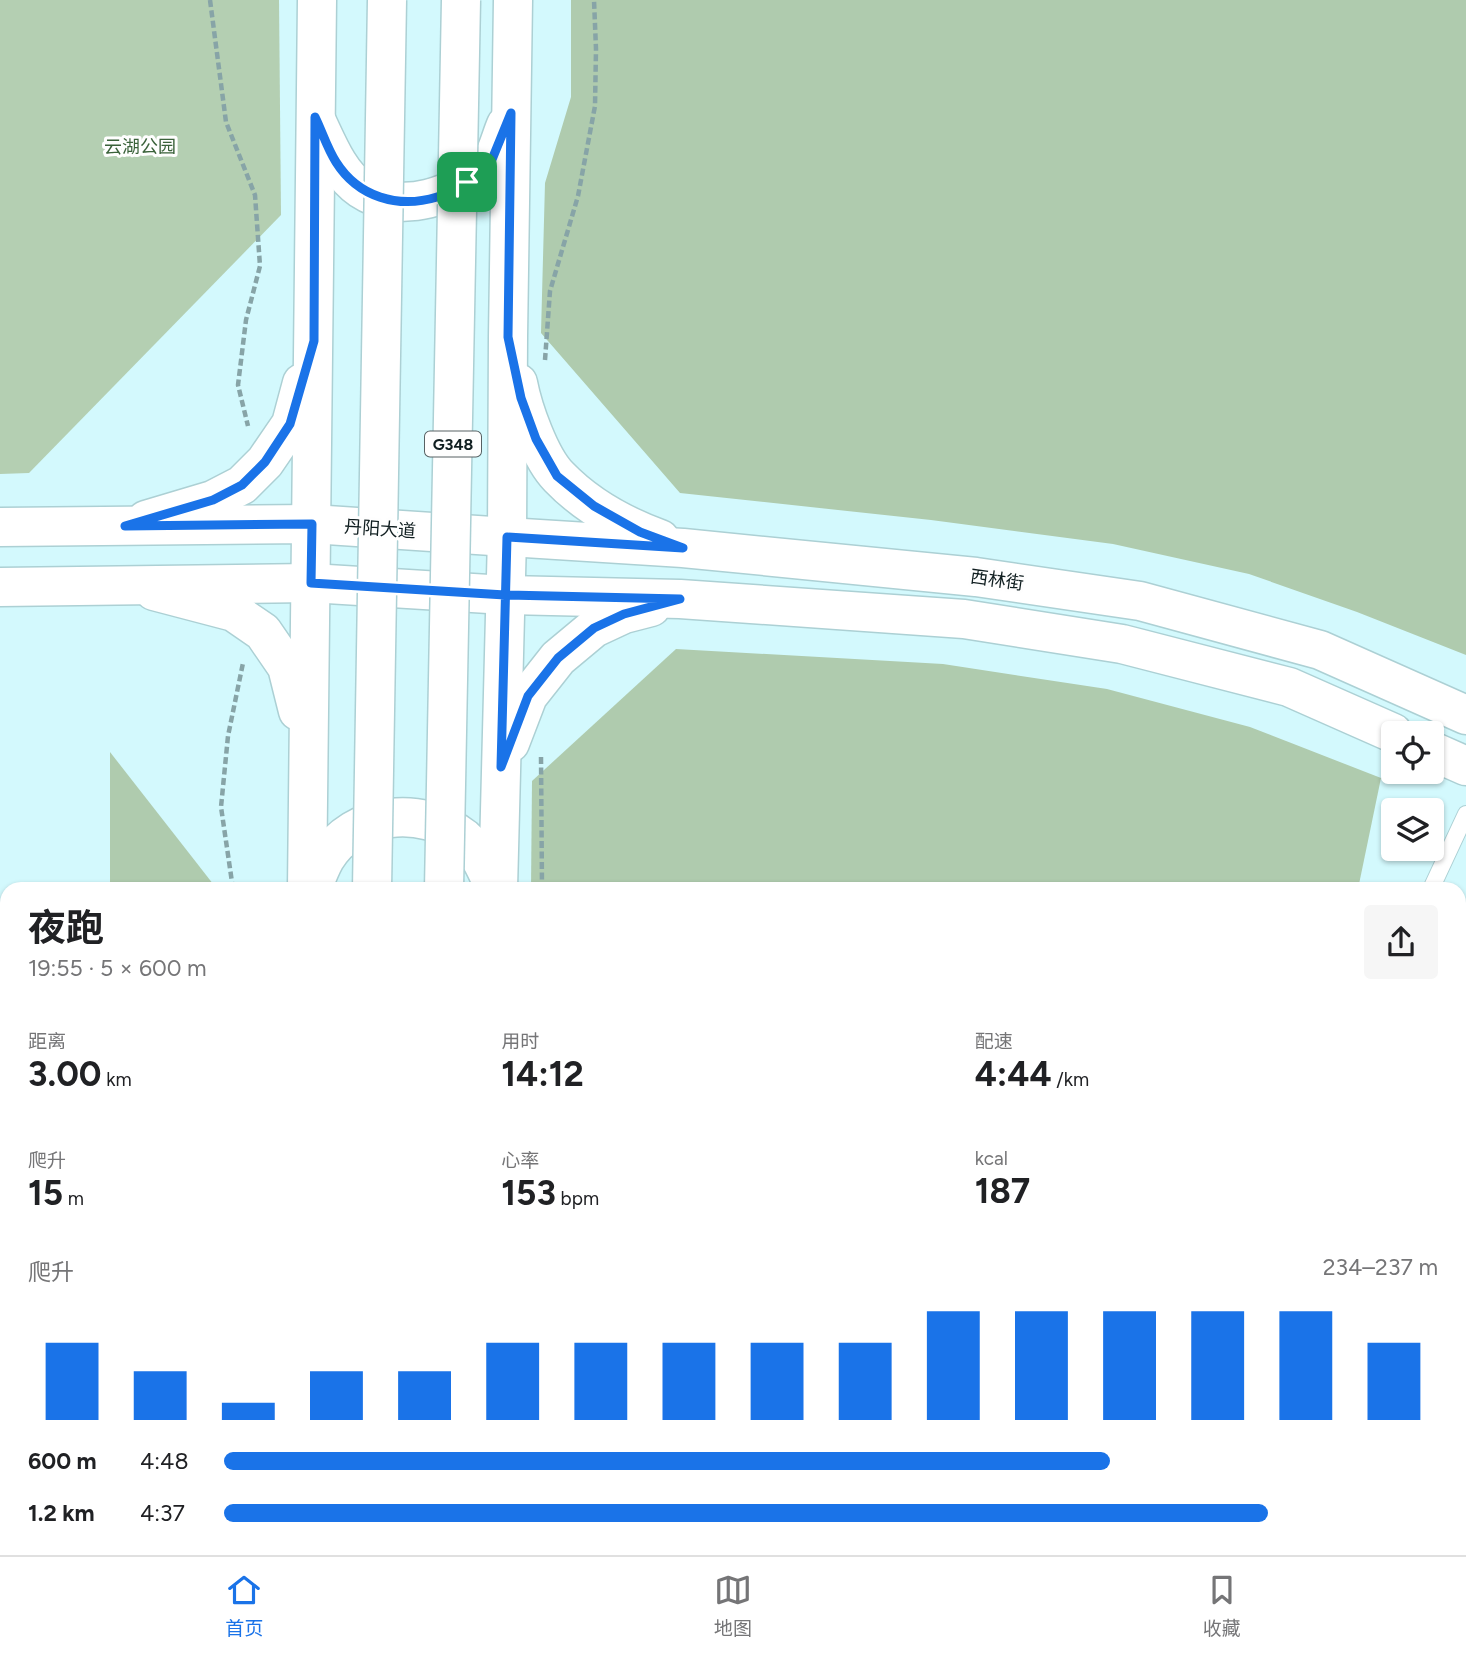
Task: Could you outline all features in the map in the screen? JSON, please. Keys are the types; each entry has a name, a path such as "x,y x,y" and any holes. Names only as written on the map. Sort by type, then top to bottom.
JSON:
{"main road":[{"path":"309,882 317,0"},
{"path":"372,882 387,0"},
{"name":"G348","path":"444,882 461,0"},
{"path":"496,882 507,537 513,0"},
{"path":"315,117 337,163 360,189 390,202 410,202 438,197 467,182 491,162 511,113"},
{"path":"508,337 521,398 536,439 557,476 594,506 640,532 683,548"},
{"path":"125,526 213,500 242,485 265,462 290,424 314,341"},
{"name":"丹阳大道","path":"0,527 312,524 507,537"},
{"name":"西林街","path":"507,537 683,548 976,577 1140,601 1320,650 1466,715"},
{"path":"0,587 311,583 505,595 680,599 964,619 1122,645 1289,687 1381,728"},
{"path":"131,585 234,612 263,632 287,667 299,713 309,780"},
{"path":"501,767 528,696 558,658 594,628 624,614 680,599"},
{"path":"1444,756 1466,766"},
{"path":"313,882 326,857 348,834 380,818 404,816 436,821 465,839 484,863 493,882"}],"lane":[{"path":"1434,882 1466,814"}],"green space":[{"name":"云湖公园","path":"0,0 279,0 281,215 29,473 0,474"},
{"path":"571,0 1466,0 1466,655 1357,612 1249,574 1113,544 931,520 680,493 541,333 545,183 571,97"},
{"path":"676,649 943,664 1107,689 1250,727 1381,778 1359,882 531,882 532,781"},
{"path":"110,752 212,882 110,882"}],"route":[{"path":"467,182 438,197 390,202 360,189 337,163 315,117 314,341 290,424 265,462 242,485 213,500 125,526 312,524 311,583 505,595 680,599 624,614 594,628 558,658 528,696 501,767 505,595 507,537 683,548 640,532 594,506 557,476 536,439 521,398 508,337 511,113 491,162 467,182"}]}
